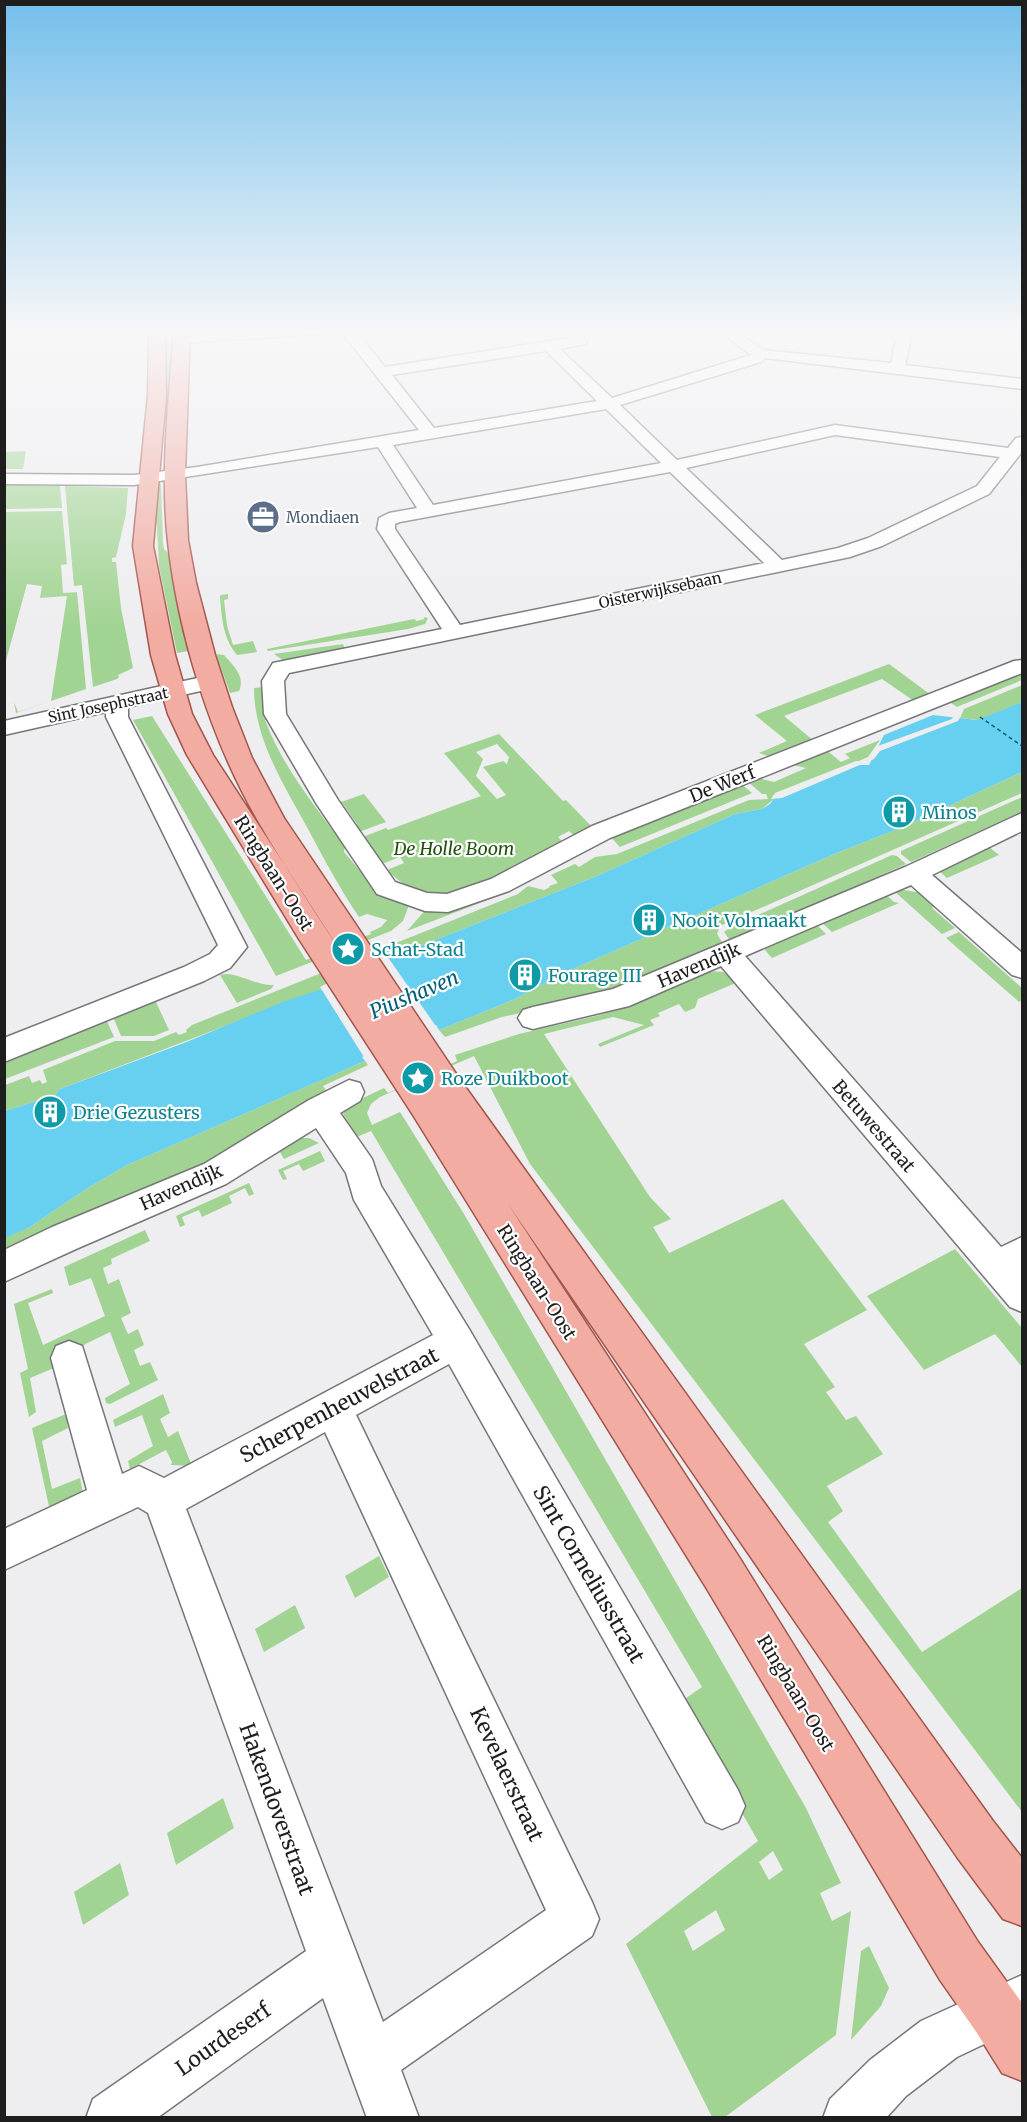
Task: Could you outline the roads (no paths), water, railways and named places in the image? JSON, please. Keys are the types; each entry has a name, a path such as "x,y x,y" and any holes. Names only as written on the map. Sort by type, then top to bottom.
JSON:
{"main road":[{"name":"Ringbaan-Oost","path":"153,428 143,546 163,655 180,714 200,755 324,927 437,1098 959,1961 1014,2022"},
{"name":"Ringbaan-Oost","path":"177,428 175,475 178,540 185,583 211,682 239,758 324,927"},
{"name":"Ringbaan-Oost","path":"437,1098 975,1839 1023,1900"}],"street":[{"path":"426,428 430,433"},
{"path":"4,479 148,479 461,428"},
{"path":"633,428 778,566"},
{"path":"455,633 386,530 386,522 395,517 673,466 835,430 1018,448"},
{"path":"382,441 428,511"},
{"name":"Oisterwijksebaan","path":"425,902 386,888 328,803 275,714 273,681 281,668 843,553 874,542 983,490 1018,448"},
{"name":"De Werf","path":"425,902 448,903 500,885 601,832 1023,666"},
{"name":"Sint Josephstraat","path":"4,728 211,682"},
{"path":"4,1051 194,974 220,962 233,947 124,733 117,717 117,703"},
{"name":"Havendijk","path":"533,1018 619,998 914,873 1023,821"},
{"path":"914,873 1023,968"},
{"name":"Betuwestraat","path":"727,954 1010,1259 1023,1296"},
{"name":"Havendijk","path":"4,1267 64,1238 215,1174 349,1092"},
{"name":"Scherpenheuvelstraat","path":"163,1500 456,1341 366,1190 361,1169 320,1109"},
{"name":"Sint Corneliusstraat","path":"456,1341 722,1806"},
{"path":"69,1358 110,1500"},
{"name":"Kevelaerstraat","path":"333,1407 575,1919 372,2060"},
{"path":"4,1550 139,1486 163,1500"},
{"name":"Hakendoverstraat","path":"163,1500 393,2118"},
{"name":"Lourdeserf","path":"112,2118 334,1961"},
{"path":"849,2118 888,2078 939,2039 1014,2022"}],"water":[{"name":"Piushaven","path":"1022,702 1022,772 903,827 839,852 566,972 515,999 439,1030 436,1025 362,1057 365,1061 127,1165 86,1189 30,1227 5,1238 5,1111 55,1095 60,1089 184,1043 285,1001 322,989 387,955 420,946 597,876 735,814 762,809 770,804 778,793 856,761 859,765 869,765 884,735 933,715 977,720"}],"place":[{"name":"Mondiaen","path":"263,517"},
{"name":"Minos","path":"899,812"},
{"name":"Nooit Volmaakt","path":"649,920"},
{"name":"Schat-Stad","path":"348,949"},
{"name":"Fourage III","path":"525,975"},
{"name":"Roze Duikboot","path":"418,1078"},
{"name":"Drie Gezusters","path":"50,1112"}],"park label":[{"name":"De Holle Boom","path":"454,848"}]}
